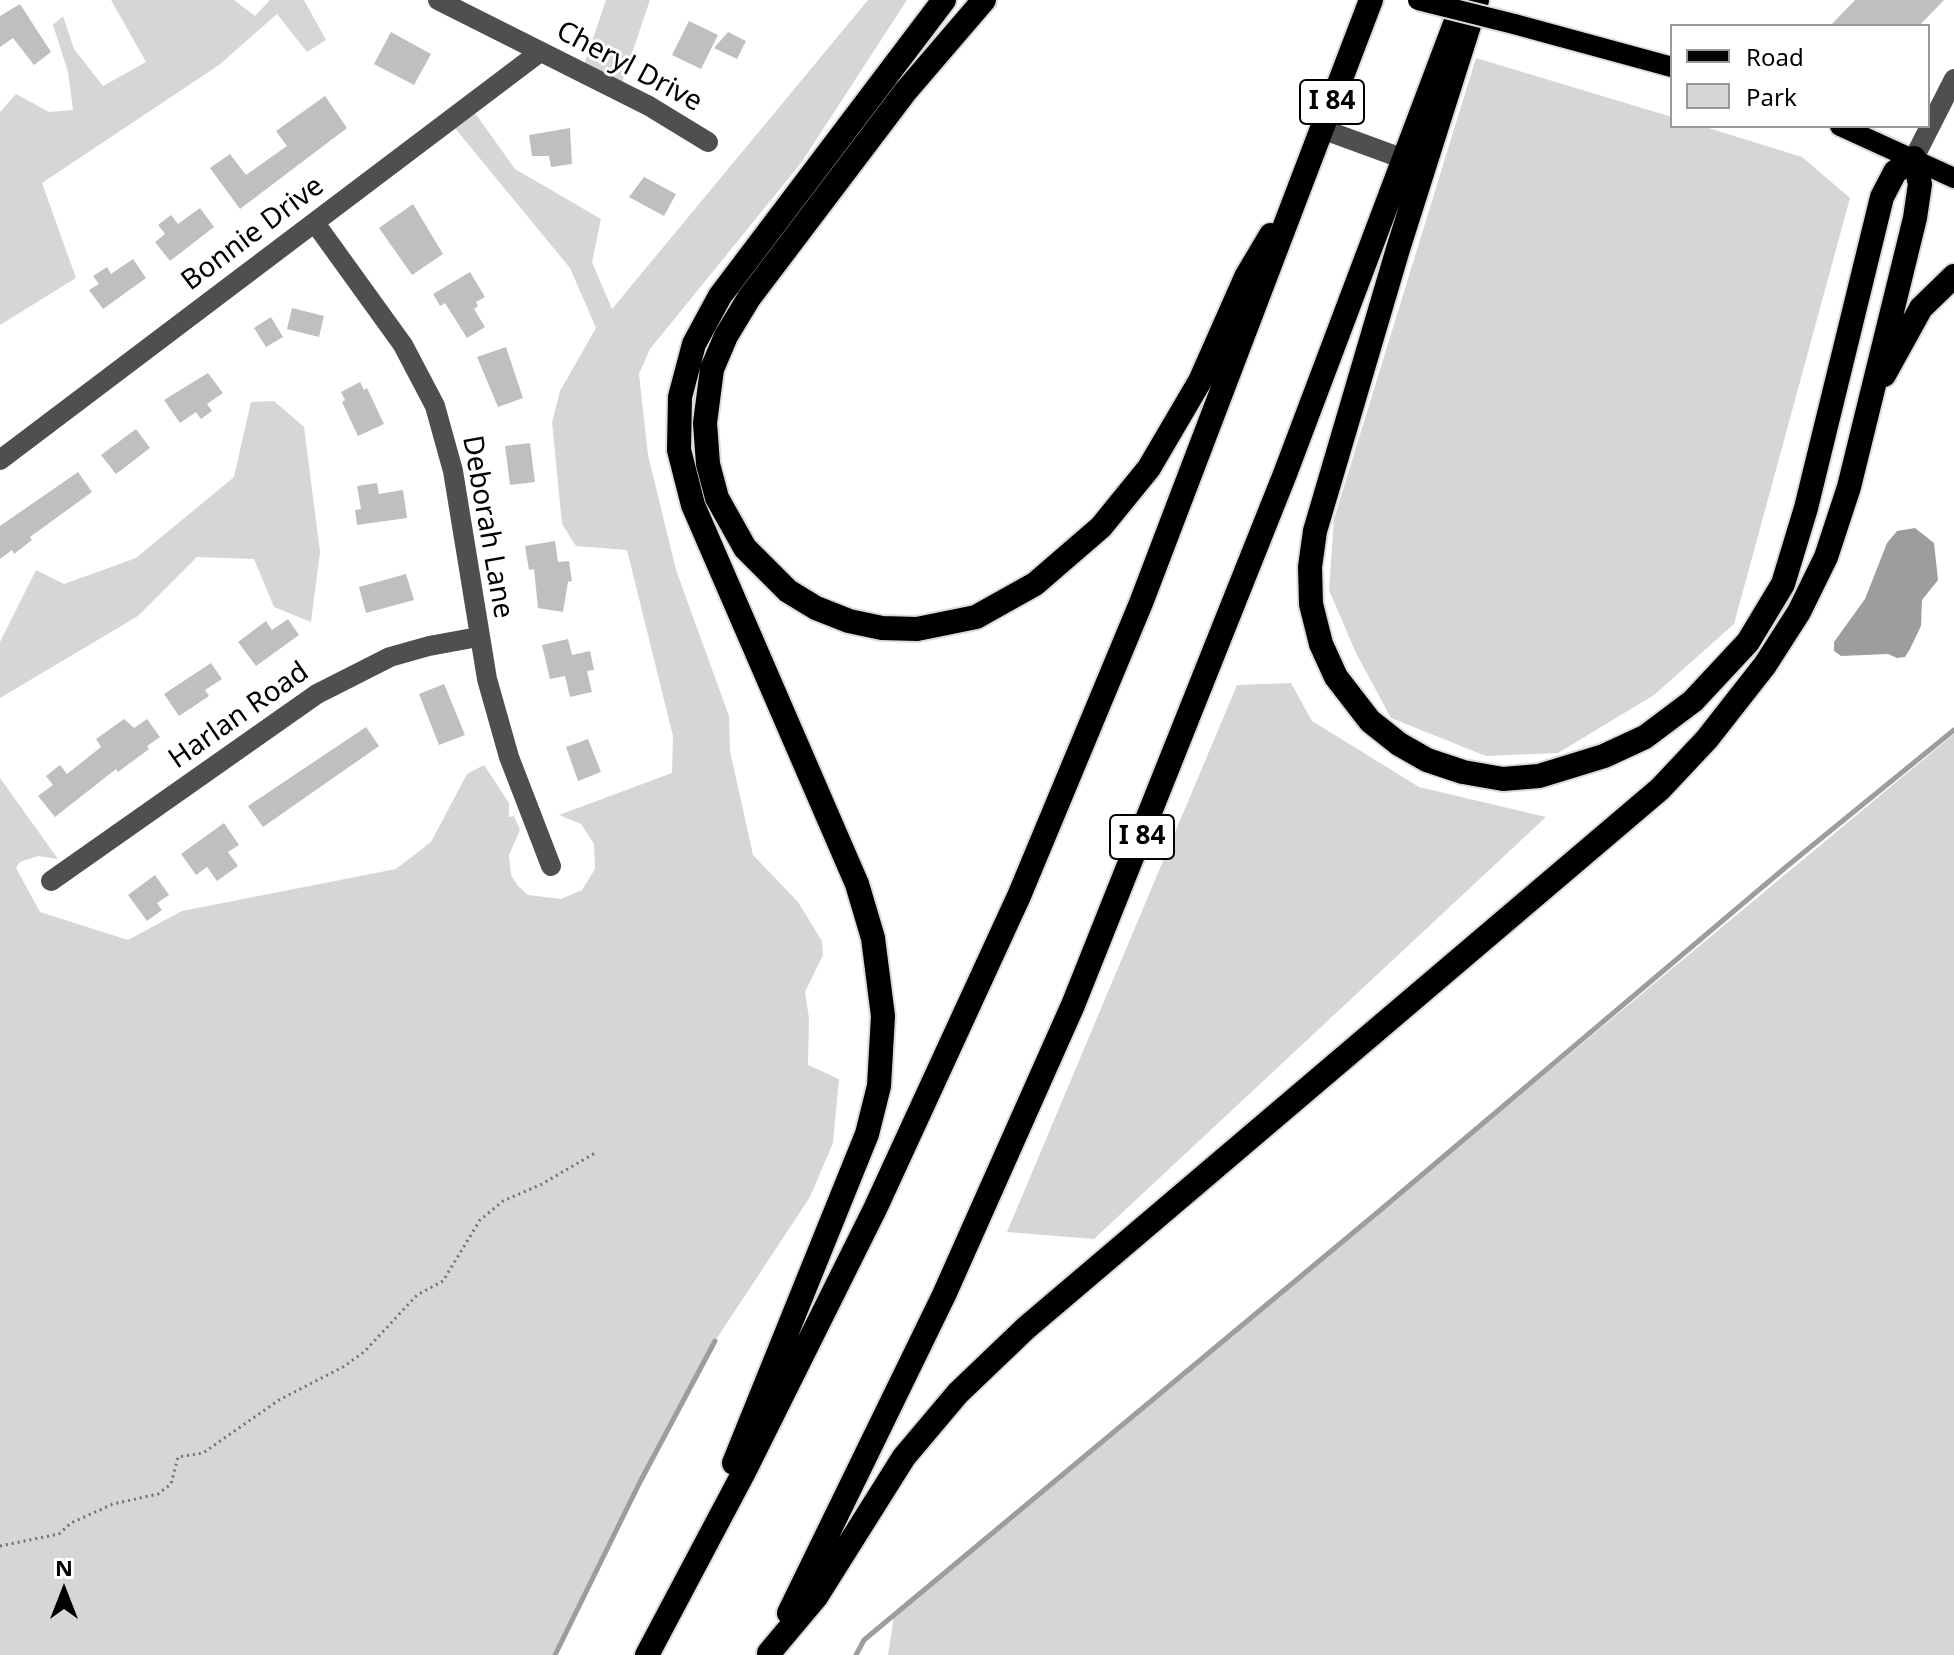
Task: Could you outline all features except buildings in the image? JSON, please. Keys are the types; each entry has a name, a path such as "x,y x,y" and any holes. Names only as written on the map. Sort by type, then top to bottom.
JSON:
{"highway":[{"path":"712,1533 746,1431 861,1154 879,1086 883,1016 873,938 857,884 693,505 679,450 680,397 694,344 720,296 944,0"},
{"name":"I 84","path":"647,1655 875,1209 1008,921 1141,603 1371,0"},
{"name":"I 84","path":"769,1654 944,1295 1073,1005 1218,648 1464,0"},
{"path":"769,1654 816,1597 904,1457 987,1364 1616,829 1707,739 1778,647 1810,591 1839,520 1873,389 1919,194 1914,158 1895,172 1882,197 1799,538 1773,605 1748,642 1678,714 1645,737 1604,756 1551,774 1521,779 1479,776 1438,764 1384,733 1346,692 1328,660 1315,627 1310,567 1323,501 1477,0"},
{"path":"976,4 749,298 726,336 712,369 705,423 708,464 717,498 733,531 757,562 803,601 834,616 866,625 899,629 934,628 989,612 1051,572 1107,520 1149,468 1200,381 1250,269 1294,204"},
{"path":"1873,389 1894,360 1921,308 1954,276"}],"main road":[{"path":"1418,0 1670,66"},
{"path":"1845,128 1954,178"}],"street":[{"name":"Cheryl Drive","path":"438,0 649,106 708,142"},
{"name":"Bonnie Drive","path":"0,460 540,52"},
{"path":"1930,126 1954,79"},
{"path":"1914,158 1929,128"},
{"path":"1322,129 1404,159"},
{"name":"Deborah Lane","path":"315,223 403,345 435,406 453,471 478,637 509,757 551,866"},
{"name":"Harlan Road","path":"51,881 317,694 390,657 478,637"}],"path":[{"path":"0,1546 59,1534 71,1523 113,1504 158,1494 171,1484 178,1457 203,1453 279,1400 343,1367 364,1352 417,1295 443,1281 480,1220 503,1201 542,1184 595,1153"}],"green space":[{"path":"111,0 234,0 255,16 270,0 304,0 326,40 307,52 277,14 219,65 42,183 76,278 0,325 0,112 16,94 49,112 73,110 68,72 53,25 63,16 74,49 103,86 146,62"},
{"path":"606,0 650,0 619,91 581,73"},
{"path":"868,0 907,0 801,163 650,349 639,374 648,455 676,570 729,716 730,751 753,855 798,902 822,941 823,955 805,992 809,1018 808,1065 839,1079 833,1143 810,1197 715,1341 640,1482 555,1655 0,1655 0,778 58,859 38,856 20,862 16,868 40,912 128,940 182,911 396,869 431,842 467,774 484,765 509,803 509,817 514,816 520,830 509,855 511,875 518,886 528,895 561,899 582,890 595,869 594,844 581,824 559,815 672,773 673,736 627,550 576,546 562,524 552,422 560,391 596,328 570,268 449,121 470,106 515,169 601,219 592,262 612,309"},
{"path":"1476,58 1670,116 1670,128 1708,128 1802,157 1850,198 1734,624 1654,695 1558,753 1486,756 1391,718 1355,651 1329,590 1334,519"},
{"path":"274,401 304,427 320,552 311,622 274,607 254,559 197,557 138,616 0,698 0,642 36,570 64,584 136,558 234,477 251,402"},
{"path":"1291,683 1312,721 1419,787 1546,817 1094,1239 1007,1232 1237,685"},
{"path":"1954,734 1954,1655 888,1655 894,1616"}],"shaded area":[{"path":"1915,528 1934,543 1938,580 1922,600 1921,626 1910,649 1905,657 1897,658 1888,654 1841,656 1834,651 1834,642 1865,599 1887,543 1897,531"}],"waterway":[{"path":"856,1655 864,1640 1786,867 1954,730"},
{"path":"555,1655 640,1482 715,1341"}]}
